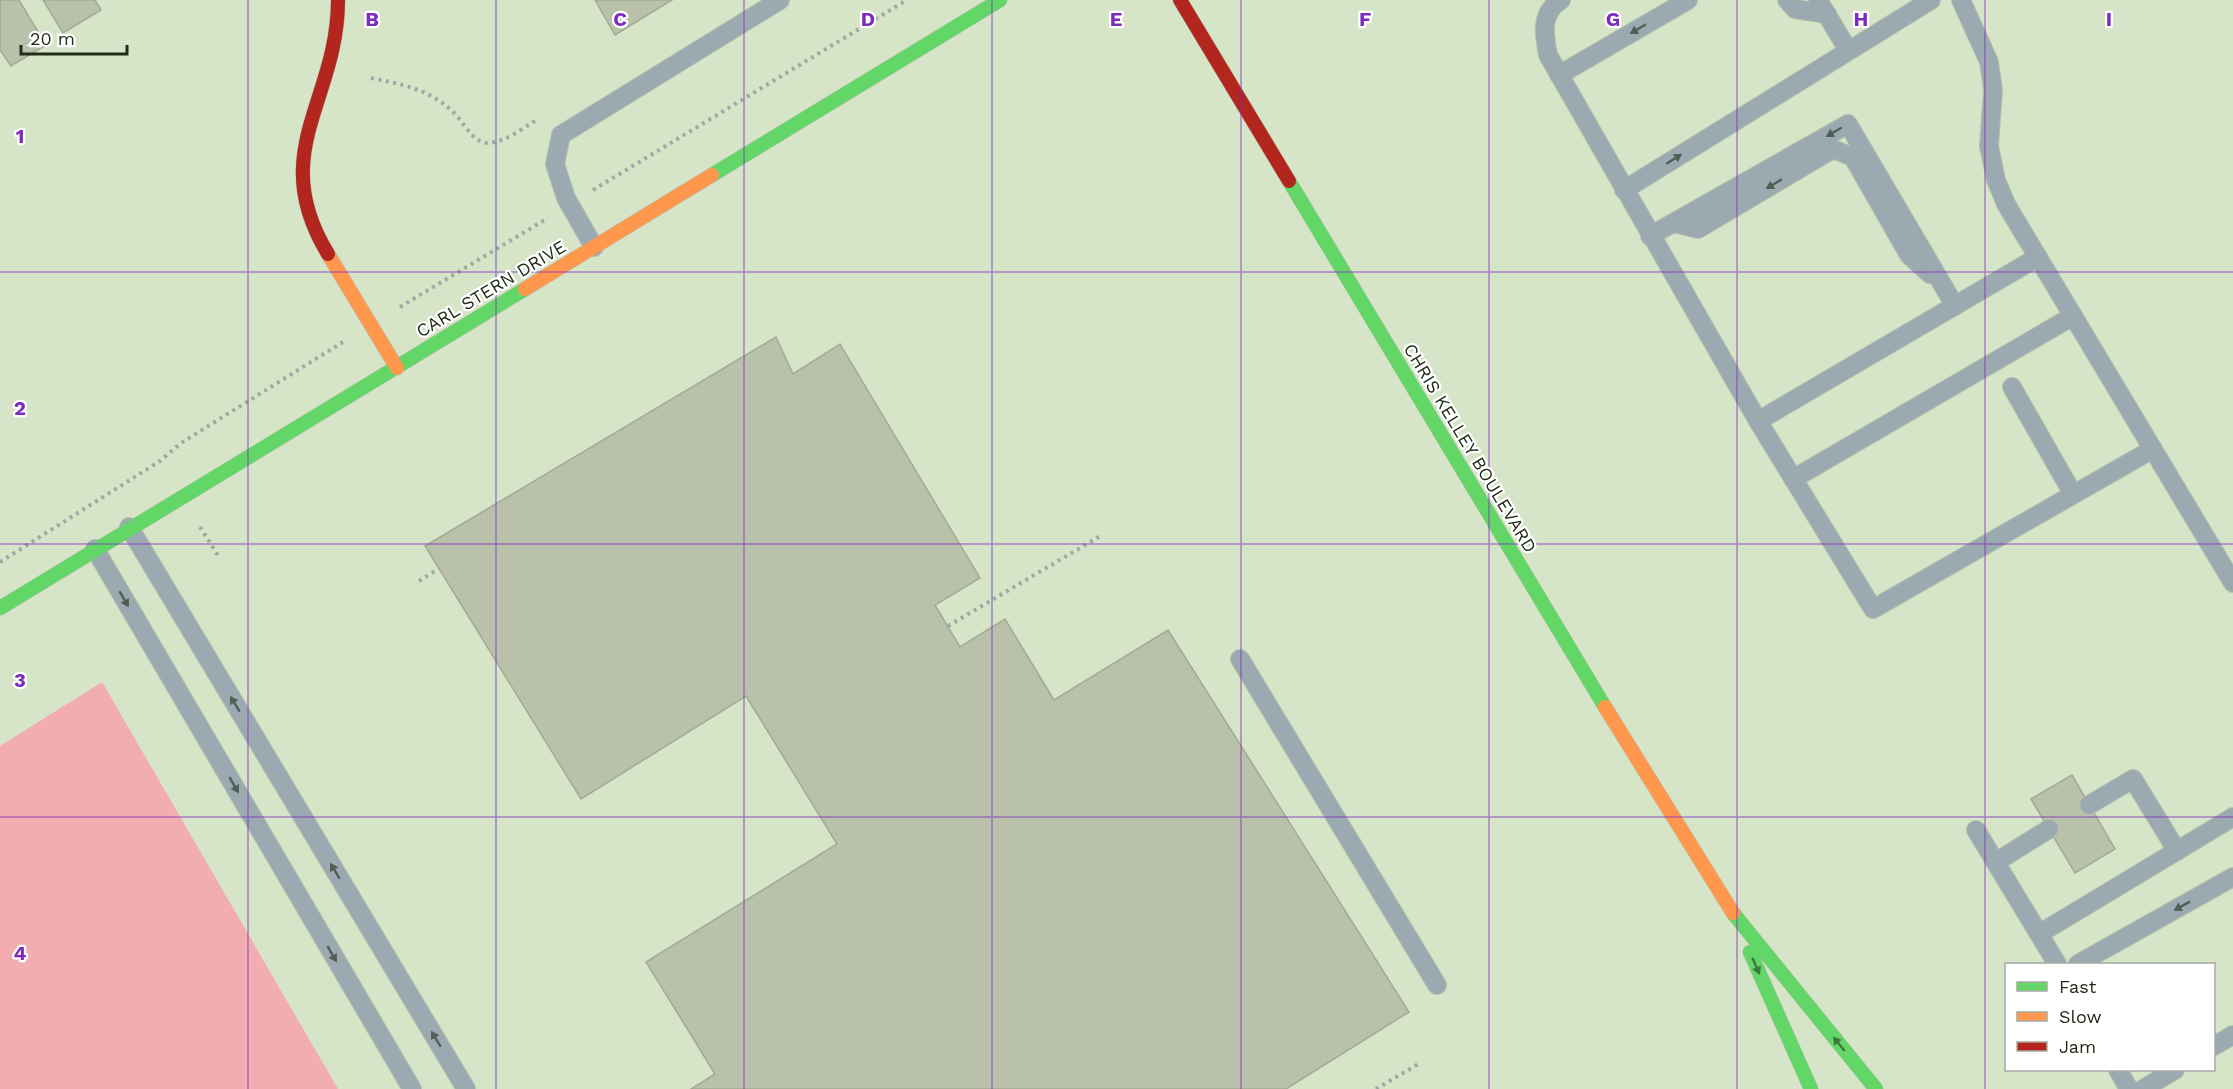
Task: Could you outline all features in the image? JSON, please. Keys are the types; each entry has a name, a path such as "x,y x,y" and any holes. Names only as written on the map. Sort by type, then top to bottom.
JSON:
{"street":[{"path":"338,0 339,18 329,68 303,153 302,187 309,220 397,368"},
{"name":"CARL STERN DRIVE","path":"0,608 129,527 397,368 1000,0"},
{"name":"CHRIS KELLEY BOULEVARD","path":"1180,0 1583,672 1732,912 1876,1089"},
{"name":"CHRIS KELLEY BOULEVARD","path":"1732,912 1810,1089"}],"lane":[{"path":"594,247 570,204 555,164 561,135 780,0"},
{"path":"1559,75 1688,0"},
{"path":"1787,0 1795,9 1822,7 1848,50"},
{"path":"1624,190 1931,0"},
{"path":"1961,0 1989,62 1993,90 1989,146 1996,180 2006,204 2233,583"},
{"path":"1558,1 1551,6 1543,29 1548,55 1758,422 1873,609 2153,450"},
{"path":"1650,236 1848,124 1955,306"},
{"path":"1674,223 1698,229 1833,149 1853,157 1909,255 1943,285"},
{"path":"1758,422 2038,257"},
{"path":"1793,479 2073,316"},
{"path":"2012,387 2073,494"},
{"path":"129,527 466,1089"},
{"path":"95,549 412,1089"},
{"path":"1240,659 1437,985"},
{"path":"2089,805 2133,779 2176,850"},
{"path":"2039,934 2233,817"},
{"path":"1996,862 2049,829"},
{"path":"1976,830 2056,963"},
{"path":"2080,963 2233,877"},
{"path":"2215,1045 2233,1035"},
{"path":"2119,1071 2129,1089"},
{"path":"2143,1089 2173,1071"}],"path":[{"path":"0,562 160,461 181,443 254,396 907,0"},
{"path":"371,78 407,85 433,96 453,111 477,139 486,143 502,140 526,126"},
{"path":"948,626 1102,535"},
{"path":"419,581 438,569"},
{"path":"1376,1089 1420,1063"}],"shaded area":[{"path":"102,682 338,1089 0,1089 0,746"}],"building":[{"path":"0,0 19,0 46,45 11,66 0,50"},
{"path":"43,0 95,0 101,10 63,33"},
{"path":"595,0 672,0 615,35"},
{"path":"776,337 793,374 840,344 980,578 935,605 960,647 1005,619 1054,700 1168,630 1409,1012 1286,1089 691,1089 715,1074 646,962 837,844 746,696 581,799 425,546"},
{"path":"2072,775 2115,849 2075,873 2031,799"}],"traffic: fast":[{"path":"712,175 1000,0"},
{"path":"1289,181 1605,707"},
{"path":"0,608 525,289"},
{"path":"1733,913 1876,1089"},
{"path":"1750,952 1811,1089"}],"traffic: slow":[{"path":"525,289 712,175"},
{"path":"328,254 397,368"},
{"path":"1605,707 1733,913"}],"traffic: jam":[{"path":"328,254 311,218 303,185 304,155 328,68 335,36 338,0"},
{"path":"1180,0 1289,181"}]}
